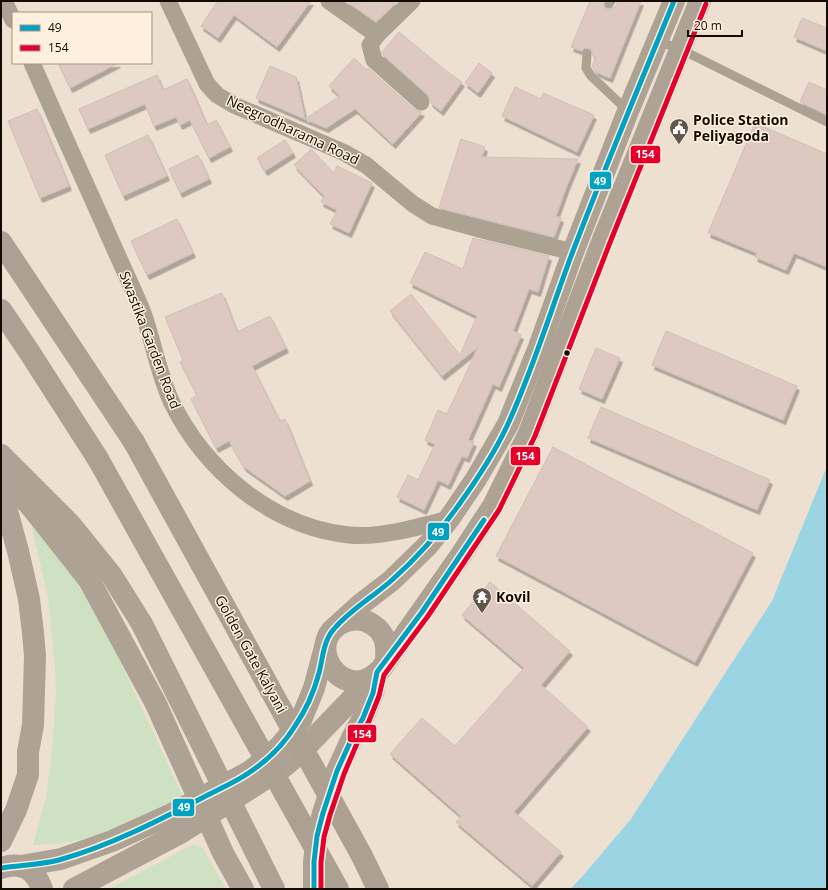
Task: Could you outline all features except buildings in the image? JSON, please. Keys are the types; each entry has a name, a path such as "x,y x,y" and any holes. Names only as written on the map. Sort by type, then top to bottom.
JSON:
{"highway":[{"path":"74,889 182,832 282,768 298,755 382,666 453,568 493,506 529,434 607,230 700,1"},
{"path":"382,666 367,679 355,681 349,680 333,671 327,660 325,648 332,634 355,609 392,581 410,564 449,519 476,479 508,424 539,347 573,252 628,111 658,41 670,2"},
{"name":"Golden Gate Kalyani","path":"1,242 134,442 362,856 378,889"},
{"path":"1,310 98,459 338,889"},
{"path":"1,455 70,524 90,547 142,624 274,889"},
{"path":"1,479 28,504 41,519 95,591 156,704 223,853 243,889"},
{"path":"1,489 29,599 34,633 35,656 33,725 28,752 28,775 16,810 1,841"},
{"path":"11,867 61,859 112,840 172,814 249,772 266,760 281,745 300,720 314,688 332,634 346,621 356,619 372,623 380,630 387,649 368,706 337,770 323,813 317,836 314,862 314,889"},
{"path":"11,867 30,870 39,881 42,889"}],"street":[{"path":"4,1 12,18"},
{"name":"Neegrodharama Road","path":"168,1 207,84 217,95 343,152 366,165 413,204 432,216 573,252"},
{"path":"329,1 377,35"},
{"path":"412,1 377,35 370,45 374,60 421,102"},
{"name":"Swastika Garden Road","path":"32,64 142,312 171,400 182,421 212,461 232,481 257,501 280,514 303,524 330,531 350,535 378,534 409,529 449,519"}],"lane":[{"path":"658,41 680,49 827,122"},
{"path":"587,54 586,68 591,76 628,111"}],"green space":[{"path":"30,519 73,574 109,637 183,797 144,816 103,833 70,842 33,845 46,797 52,751 56,694 55,665 48,598"},
{"path":"194,845 203,848 226,889 108,889 190,846"}],"water":[{"path":"827,466 827,889 570,889 631,819 772,601"}],"transit line":[{"name":"49","path":"1,868 59,860 96,848 133,832 245,776 269,757 291,733 303,714 315,687 325,644 330,634 340,622 401,572 427,545 451,516 471,487 491,457 502,436 542,339 573,251 674,1"},
{"name":"154","path":"321,889 321,862 324,837 330,815 344,774 379,696 384,675 428,616 499,510 535,436 611,240 706,4"},
{"name":"49","path":"314,889 314,862 317,836 323,813 337,771 363,718 373,693 377,672 422,612 484,520"}],"place":[{"name":"Police Station Peliyagoda","path":"679,145"},
{"name":"Kovil","path":"482,614"}]}
